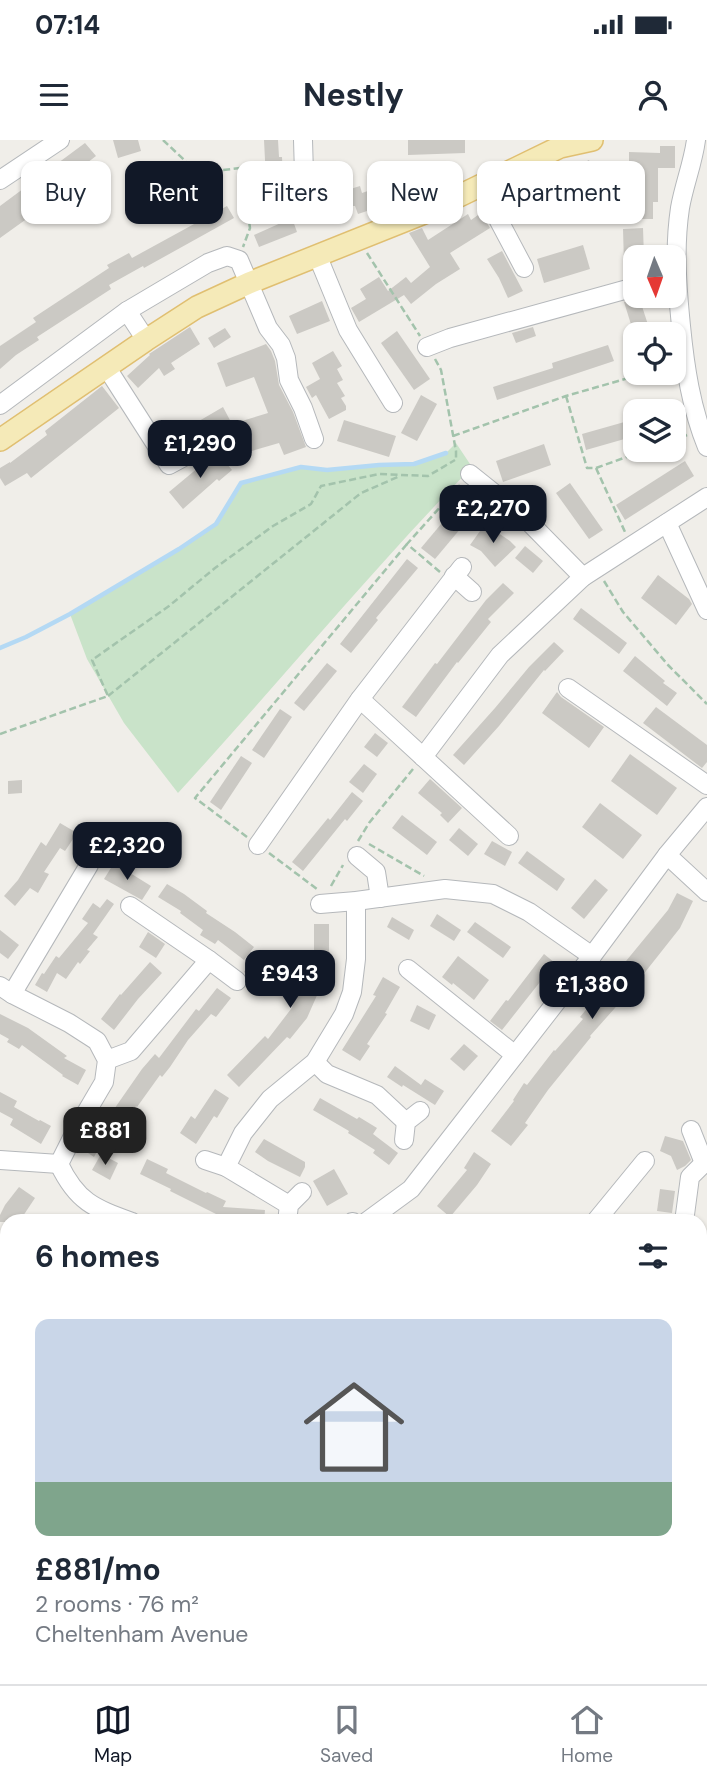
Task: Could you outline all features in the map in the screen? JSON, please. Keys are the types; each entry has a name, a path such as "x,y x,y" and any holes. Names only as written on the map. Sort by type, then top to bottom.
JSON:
{"main road":[{"path":"531,161 560,147 592,140"},
{"path":"1,436 197,307 249,283 425,213 477,187"}],"street":[{"path":"0,180 35,147 60,140"},
{"path":"303,140 304,161"},
{"path":"677,245 681,207 696,140"},
{"path":"501,224 524,268"},
{"path":"0,405 127,311 208,263 227,256 239,260 268,328 281,345 289,380 314,439"},
{"path":"318,257 348,330 381,396"},
{"path":"427,347 450,338 623,291"},
{"path":"679,308 686,372 700,430 707,447"},
{"path":"127,311 146,340"},
{"path":"107,368 169,465 208,444"},
{"path":"470,474 590,573"},
{"path":"423,757 500,655 590,573 707,497"},
{"path":"667,523 707,610"},
{"path":"258,845 360,699 456,575 472,592"},
{"path":"568,688 707,785"},
{"path":"360,699 509,836"},
{"path":"377,1214 411,1189 667,855 707,807"},
{"path":"354,852 376,872 380,898"},
{"path":"667,855 707,892"},
{"path":"59,1164 104,1082 107,1060 97,1041 6,990 89,865"},
{"path":"320,904 444,889 493,894 529,912 592,956"},
{"path":"226,1167 243,1133 270,1099 315,1062 344,1014 352,992 356,959 356,901"},
{"path":"130,906 237,981"},
{"path":"107,1060 131,1051 209,960"},
{"path":"408,969 515,1055"},
{"path":"315,1062 327,1073 377,1095 413,1116 404,1140"},
{"path":"685,1214 690,1177 706,1163 691,1130"},
{"path":"0,1160 59,1164"},
{"path":"205,1160 226,1167 288,1213 302,1192"},
{"path":"602,1214 645,1161"},
{"path":"59,1164 68,1183 81,1198 110,1214"}],"path":[{"path":"163,140 198,173 240,168 250,228 239,260"},
{"path":"453,436 566,396 623,380"},
{"path":"566,396 587,468 596,468 623,458"},
{"path":"108,695 92,660 169,606 273,526 311,504 321,486 379,474 428,476 455,460"},
{"path":"596,468 631,545"},
{"path":"423,757 369,823 354,852 325,895 195,798 407,544 470,474"},
{"path":"0,734 108,695 361,493 404,475"},
{"path":"407,544 456,575"},
{"path":"590,573 668,665 707,704"},
{"path":"354,852 444,889"}],"green space":[{"path":"456,443 472,467 397,547 178,793 124,723 87,659 70,614 216,524 241,483 301,467 327,470 414,464 446,453"}],"building":[{"path":"113,140 138,140 141,151 118,158"},
{"path":"264,140 278,140 279,157 282,157 282,161 265,161"},
{"path":"408,140 465,140 465,153 408,155"},
{"path":"85,143 96,156 90,161 61,161"},
{"path":"660,146 675,146 675,168 658,168 658,202 653,202 653,219 645,219 645,161 629,161 629,152 660,153"},
{"path":"360,186 362,193 367,191 367,211 358,214 353,188"},
{"path":"21,190 21,223 0,238 0,206"},
{"path":"227,206 234,218 144,268 143,266 109,285 111,289 37,337 39,340 0,369 0,346 36,322 33,318 109,268 107,265 129,253 132,258 194,224 223,224 223,208"},
{"path":"468,214 471,220 477,216 477,224 488,224 490,228 450,253 460,269 411,304 404,295 359,322 351,308 366,299 360,289 379,277 388,291 406,277 411,283 430,267 409,233 422,228 428,240 453,224 463,224 463,217"},
{"path":"279,224 294,224 297,232 259,247 254,235"},
{"path":"643,228 644,245 623,245 623,229"},
{"path":"583,245 590,269 544,283 537,259"},
{"path":"502,251 523,291 508,298 487,259"},
{"path":"322,301 330,321 297,334 289,316"},
{"path":"626,308 643,308 647,322 630,322"},
{"path":"190,327 200,344 171,363 175,369 164,376 159,368 138,388 127,376 149,354"},
{"path":"533,327 536,336 516,343 512,333"},
{"path":"225,328 231,337 214,348 208,338"},
{"path":"397,331 430,379 414,390 381,343"},
{"path":"266,344 275,361 279,385 306,447 284,455 279,443 238,455 230,426 214,434 206,433 199,421 223,407 232,424 268,413 254,377 226,387 217,363"},
{"path":"608,345 614,361 497,400 493,387 553,368 552,363"},
{"path":"333,351 342,366 337,369 343,380 337,383 345,396 341,398 346,410 329,419 316,395 312,398 306,387 320,379 312,363"},
{"path":"102,386 119,408 31,478 27,473 5,486 0,478 0,468 47,435 45,431"},
{"path":"421,395 437,404 417,441 401,433"},
{"path":"344,420 396,436 389,457 337,441"},
{"path":"623,422 623,439 586,450 582,434"},
{"path":"174,423 184,440 171,447 161,430"},
{"path":"544,444 551,465 503,482 496,461"},
{"path":"217,452 232,470 219,481 217,479 183,509 169,492"},
{"path":"683,462 694,476 625,520 616,505"},
{"path":"570,483 603,530 589,539 556,493"},
{"path":"447,517 461,528 435,559 421,548"},
{"path":"485,524 516,547 495,567 481,551 470,545"},
{"path":"525,546 543,561 533,573 515,558"},
{"path":"407,559 418,568 351,653 340,644"},
{"path":"658,575 692,604 676,625 641,598"},
{"path":"503,583 514,593 488,619 491,622 416,717 402,707 486,600"},
{"path":"581,608 627,643 619,654 573,619"},
{"path":"554,642 564,651 544,670 464,765 453,755"},
{"path":"635,656 677,693 667,706 623,671"},
{"path":"327,663 337,671 304,711 294,703"},
{"path":"557,692 604,727 589,748 542,713"},
{"path":"656,707 707,745 707,762 702,768 643,723"},
{"path":"280,709 292,717 264,758 252,750"},
{"path":"375,733 388,743 377,757 364,747"},
{"path":"630,754 677,788 657,815 611,781"},
{"path":"241,756 252,763 221,810 210,802"},
{"path":"364,764 377,774 363,793 349,782"},
{"path":"430,779 462,808 448,823 440,815 442,813 418,793"},
{"path":"22,780 22,793 8,794 8,781"},
{"path":"352,792 363,801 303,871 292,862"},
{"path":"600,803 642,835 623,859 582,827"},
{"path":"402,815 437,842 427,855 392,828"},
{"path":"60,823 77,833 65,851 60,848 44,872 49,874 38,893 30,888 15,906 4,896 18,880 41,842 46,846"},
{"path":"459,828 478,844 468,856 449,840"},
{"path":"492,841 512,852 505,866 484,854"},
{"path":"527,851 565,879 557,891 518,863"},
{"path":"114,863 151,886 142,900 104,879"},
{"path":"595,879 608,890 584,919 571,908"},
{"path":"167,884 254,947 244,960 218,940 215,944 200,935 203,930 180,913 181,911 158,897"},
{"path":"677,893 693,901 680,928 548,1090 525,1123 528,1125 511,1146 491,1131 524,1083 527,1085 583,1019 580,1017 668,910"},
{"path":"107,899 114,904 93,934 98,937 80,964 78,962 66,979 57,973 47,992 35,985 56,956 59,958 88,923 82,919 93,903 100,908"},
{"path":"437,914 461,930 454,941 430,926"},
{"path":"392,917 414,930 409,940 387,927"},
{"path":"475,922 511,947 503,958 467,932"},
{"path":"314,924 329,924 329,959 322,984 307,1018 290,1039 287,1037 239,1087 227,1075 265,1036 268,1039 291,1009 302,985 304,986 314,954"},
{"path":"0,930 19,945 8,959 0,953"},
{"path":"148,932 165,944 156,958 139,947"},
{"path":"544,954 555,963 502,1030 490,1021"},
{"path":"458,956 489,980 474,1000 442,977"},
{"path":"252,960 271,971 263,984 244,972"},
{"path":"150,962 162,973 114,1030 101,1019"},
{"path":"383,977 400,987 360,1061 342,1050 376,996 373,995"},
{"path":"217,988 231,998 216,1017 211,1014 188,1040 125,1124 110,1115 142,1069 155,1054 159,1058 196,1009 199,1011"},
{"path":"417,1005 436,1015 429,1030 410,1021"},
{"path":"0,1014 28,1028 67,1056 64,1058 86,1070 78,1085 22,1045 19,1049 7,1042 9,1039 0,1034"},
{"path":"464,1044 478,1056 464,1071 450,1059"},
{"path":"395,1066 421,1085 425,1079 444,1091 435,1105 387,1077"},
{"path":"215,1089 229,1098 196,1144 180,1133 191,1116 195,1119"},
{"path":"0,1092 17,1101 14,1107 51,1126 41,1144 10,1125 13,1119 0,1112"},
{"path":"320,1098 377,1128 373,1134 398,1153 389,1165 373,1153 375,1150 348,1133 349,1131 313,1110"},
{"path":"665,1136 683,1141 691,1160 677,1170 671,1156 660,1151"},
{"path":"93,1137 102,1142 94,1157 85,1151"},
{"path":"264,1139 305,1162 300,1177 255,1152"},
{"path":"474,1152 491,1164 453,1214 446,1214 437,1206 467,1170 464,1168"},
{"path":"101,1154 118,1163 110,1180 92,1170"},
{"path":"147,1159 168,1169 166,1173 226,1201 223,1207 265,1210 265,1214 216,1214 140,1174"},
{"path":"334,1169 348,1194 327,1206 313,1181"},
{"path":"19,1187 35,1198 24,1214 0,1214"},
{"path":"660,1189 675,1191 672,1213 657,1211"}],"waterway":[{"path":"0,648 70,614 216,524 241,483 301,467 327,470 414,464 446,453"}]}
